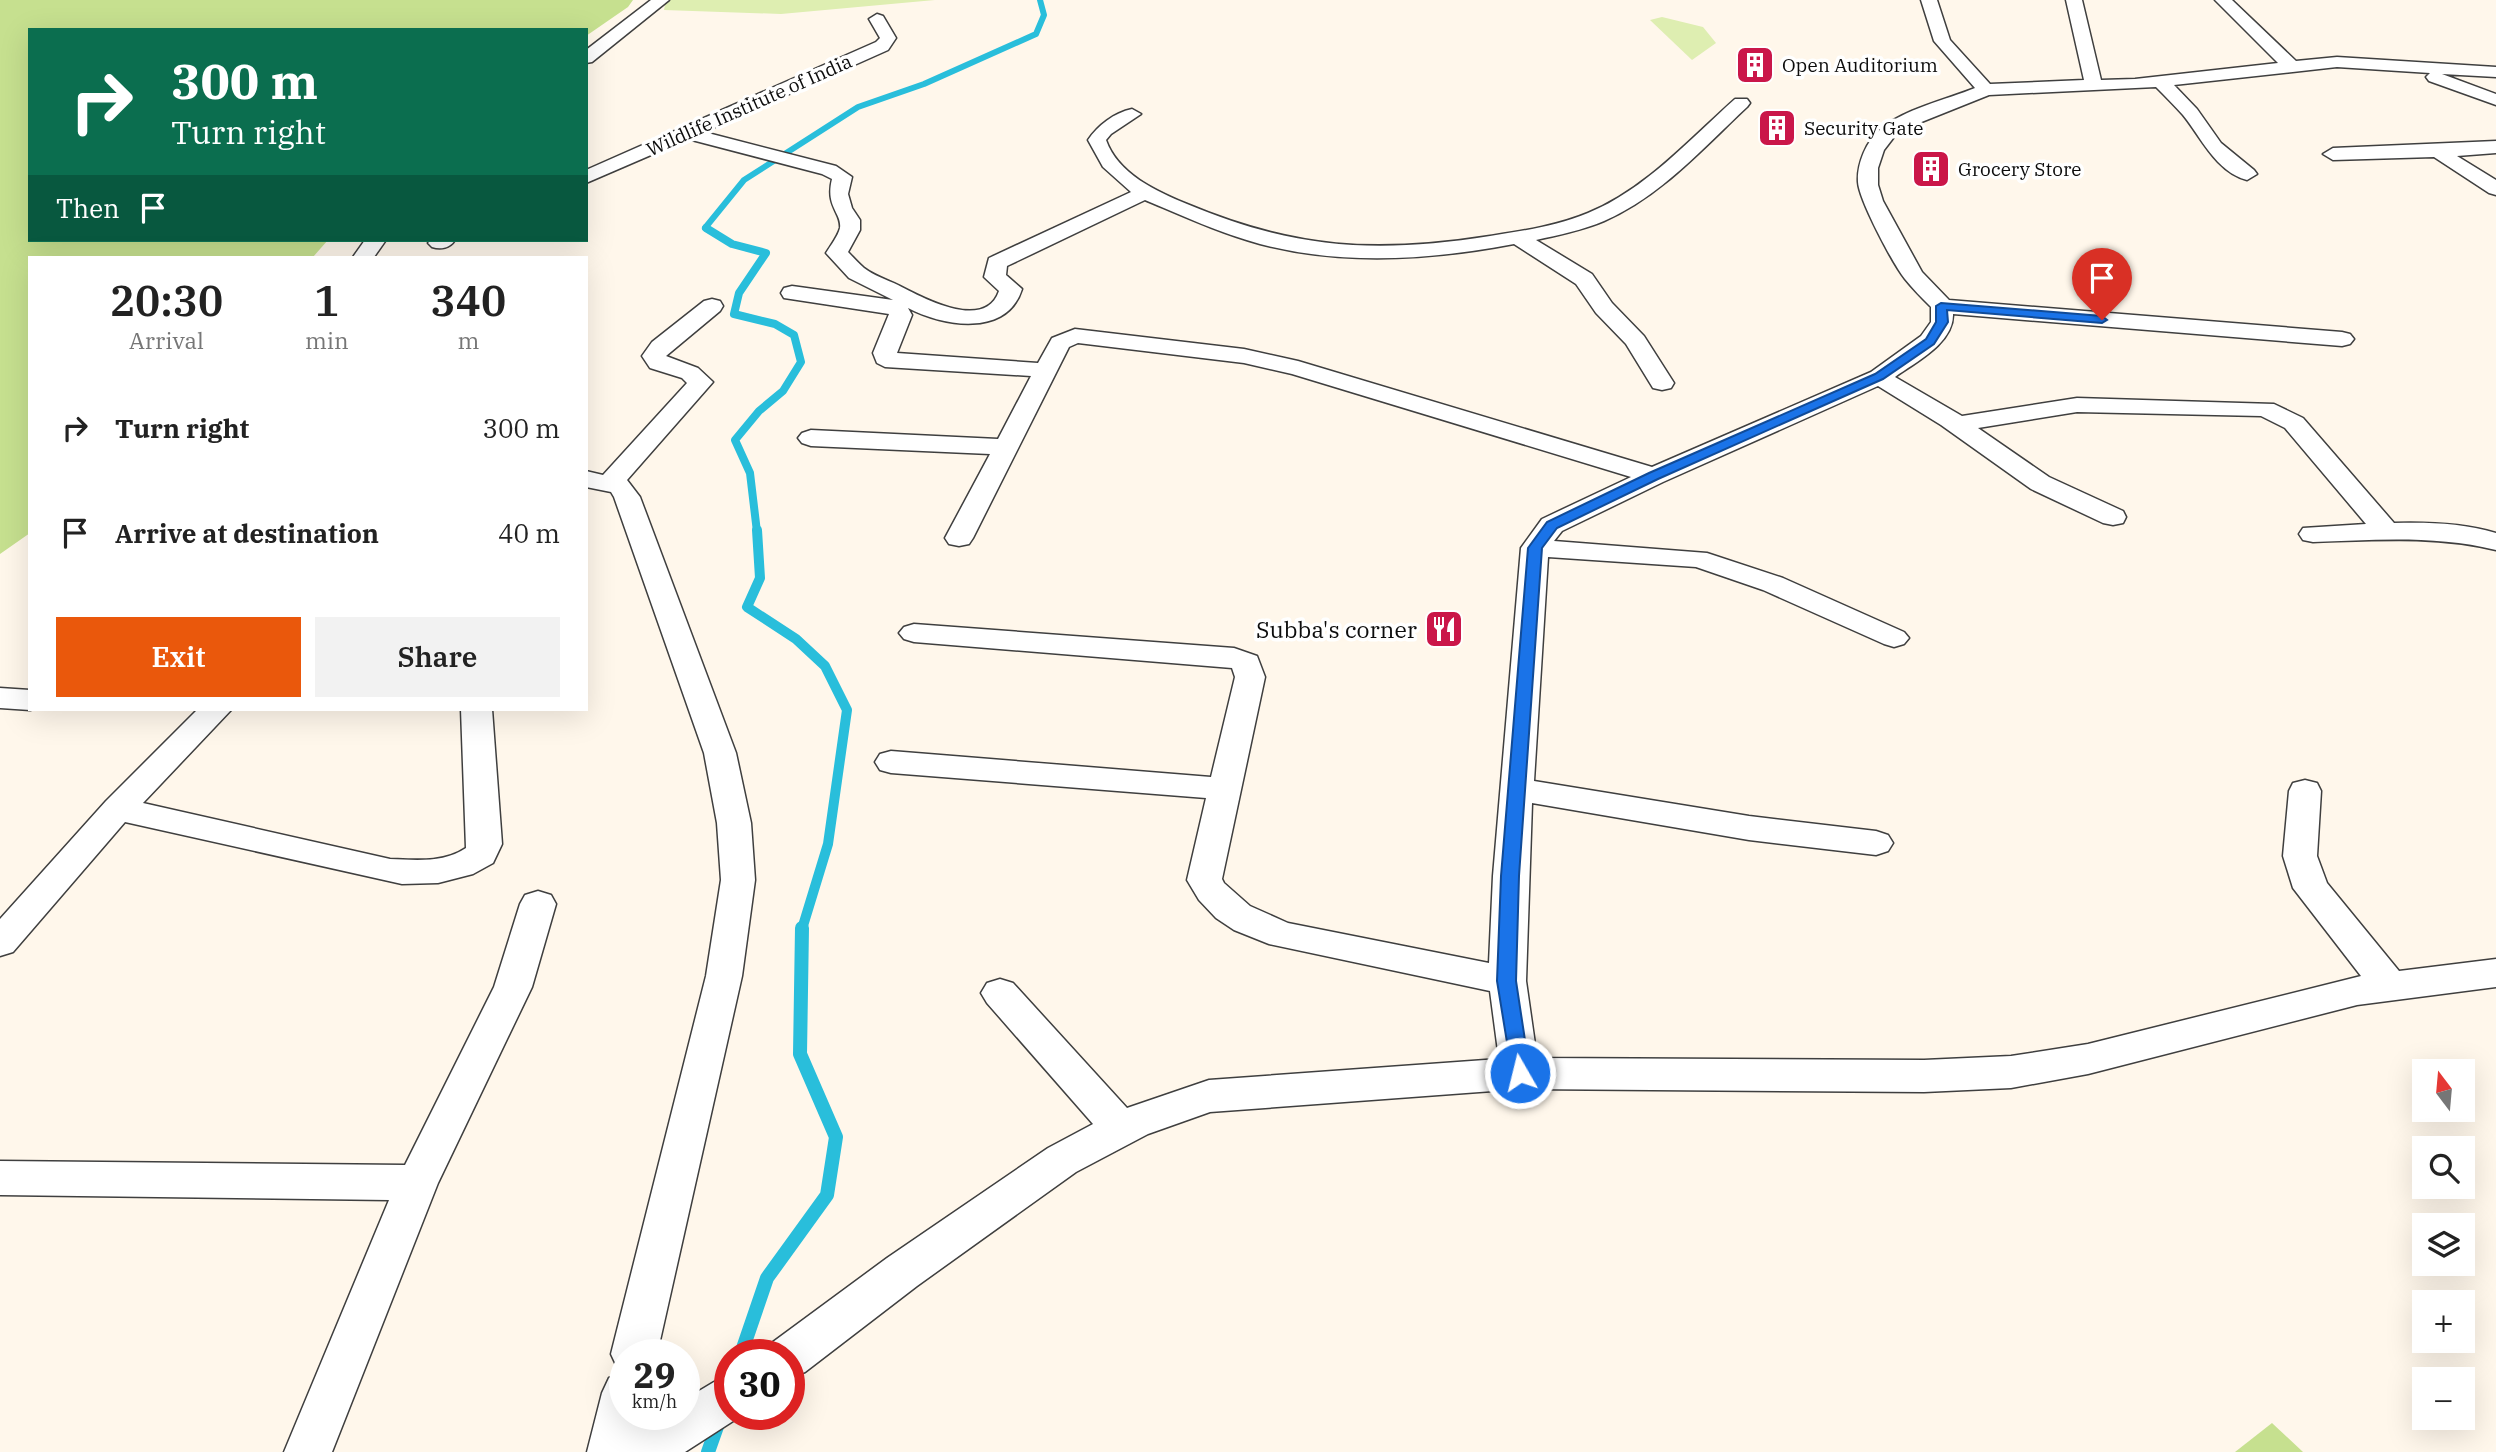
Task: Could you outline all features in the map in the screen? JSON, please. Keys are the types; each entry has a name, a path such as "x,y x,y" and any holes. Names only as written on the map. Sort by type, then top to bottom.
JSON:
{"street":[{"path":"588,56 661,0"},
{"path":"1929,0 1942,41 1986,90"},
{"path":"2074,0 2094,85"},
{"path":"2223,0 2291,66"},
{"name":"Wildlife Institute of India","path":"588,176 882,46 888,38 877,19"},
{"path":"1520,1073 1507,981 1516,789 1535,548 1552,525 1654,476 1879,377 1930,341 1942,322 1941,306 1913,275 1873,201 1868,185 1868,168 1875,149 1888,133 1919,116 1986,90 2011,87 2161,82 2291,66 2350,62 2496,72"},
{"path":"2414,66 2444,81 2496,100"},
{"path":"2161,82 2191,113 2214,147 2247,174"},
{"path":"1132,114 1104,131 1097,140 1099,150 1117,170 1145,193 1228,228 1298,246 1409,251 1457,248 1570,227 1613,209 1663,172 1741,103"},
{"path":"687,132 829,170 842,177 838,194 842,208 850,220 850,230 837,253 857,273 925,308 954,316 975,317 997,311 1007,301 1011,289 995,277 997,263 1145,193"},
{"path":"2333,154 2496,147"},
{"path":"2448,151 2442,157 2496,189"},
{"path":"1518,237 1584,279 1604,307 1636,341 1662,383"},
{"path":"364,256 374,242"},
{"path":"792,293 889,306 898,310 901,315 884,353 885,358 893,362 1045,370"},
{"path":"638,1339 724,976 738,880 734,823 720,753 624,491 598,481 701,382 690,373 658,363 654,356 660,347 712,306"},
{"path":"1941,306 2342,339"},
{"path":"959,538 1060,343 1075,336 1244,356 1298,368 1654,476"},
{"path":"1879,377 1950,420 2040,483 2113,517"},
{"path":"1950,420 1974,423 2077,405 2265,409 2294,423 2388,532"},
{"path":"811,438 1006,447"},
{"path":"2313,534 2472,534 2496,542"},
{"path":"1535,548 1698,559 1744,572 1894,638"},
{"path":"914,633 1234,657 1246,663 1250,677 1204,880 1217,901 1248,921 1282,935 1507,981"},
{"path":"0,698 28,700"},
{"path":"0,943 15,908 214,711"},
{"path":"118,809 390,871 416,873 457,867 481,855 485,845 477,711"},
{"path":"891,762 1225,789"},
{"path":"1516,789 1749,828 1876,842"},
{"path":"2305,791 2300,856 2311,888 2390,986"},
{"path":"308,1452 417,1183 513,987 538,904"},
{"path":"805,1345 902,1272 1062,1160 1121,1129 1209,1096 1520,1073 1924,1076 2011,1072 2088,1059 2357,991 2496,973"},
{"path":"1000,993 1121,1129"},
{"path":"0,1178 417,1183"},
{"path":"643,1452 714,1407"},
{"path":"611,1452 616,1430"}],"green space":[{"path":"0,0 633,0 628,7 588,35 588,28 28,28 28,242 326,242 314,256 28,256 28,534 0,554"},
{"path":"666,0 935,0 781,14 664,10"},
{"path":"1662,17 1703,27 1716,43 1692,60 1650,20"},
{"path":"2272,1423 2303,1452 2235,1452"}],"waterway":[{"path":"708,230 705,228 744,180 858,107 924,84 1036,34 1044,15 1040,0"},
{"path":"706,228 732,244 766,253 739,293 734,314 775,324 794,335 801,362 783,391 759,411 735,440 750,473 757,532"},
{"path":"757,530 760,578 747,607 796,639 825,666 847,710 828,844 802,929"},
{"path":"746,1339 767,1278 827,1195 836,1137 800,1054 802,928"},
{"path":"708,1452 716,1430"}],"place":[{"name":"Open Auditorium","path":"1755,65"},
{"name":"Security Gate","path":"1777,128"},
{"name":"Grocery Store","path":"1931,169"},
{"name":"Subba's corner","path":"1444,629"}],"route":[{"path":"1520,1073 1507,981 1510,876 1529,597 1535,548 1552,525 1654,476 1879,377 1930,341 1942,322 1941,306 2102,320"}]}
